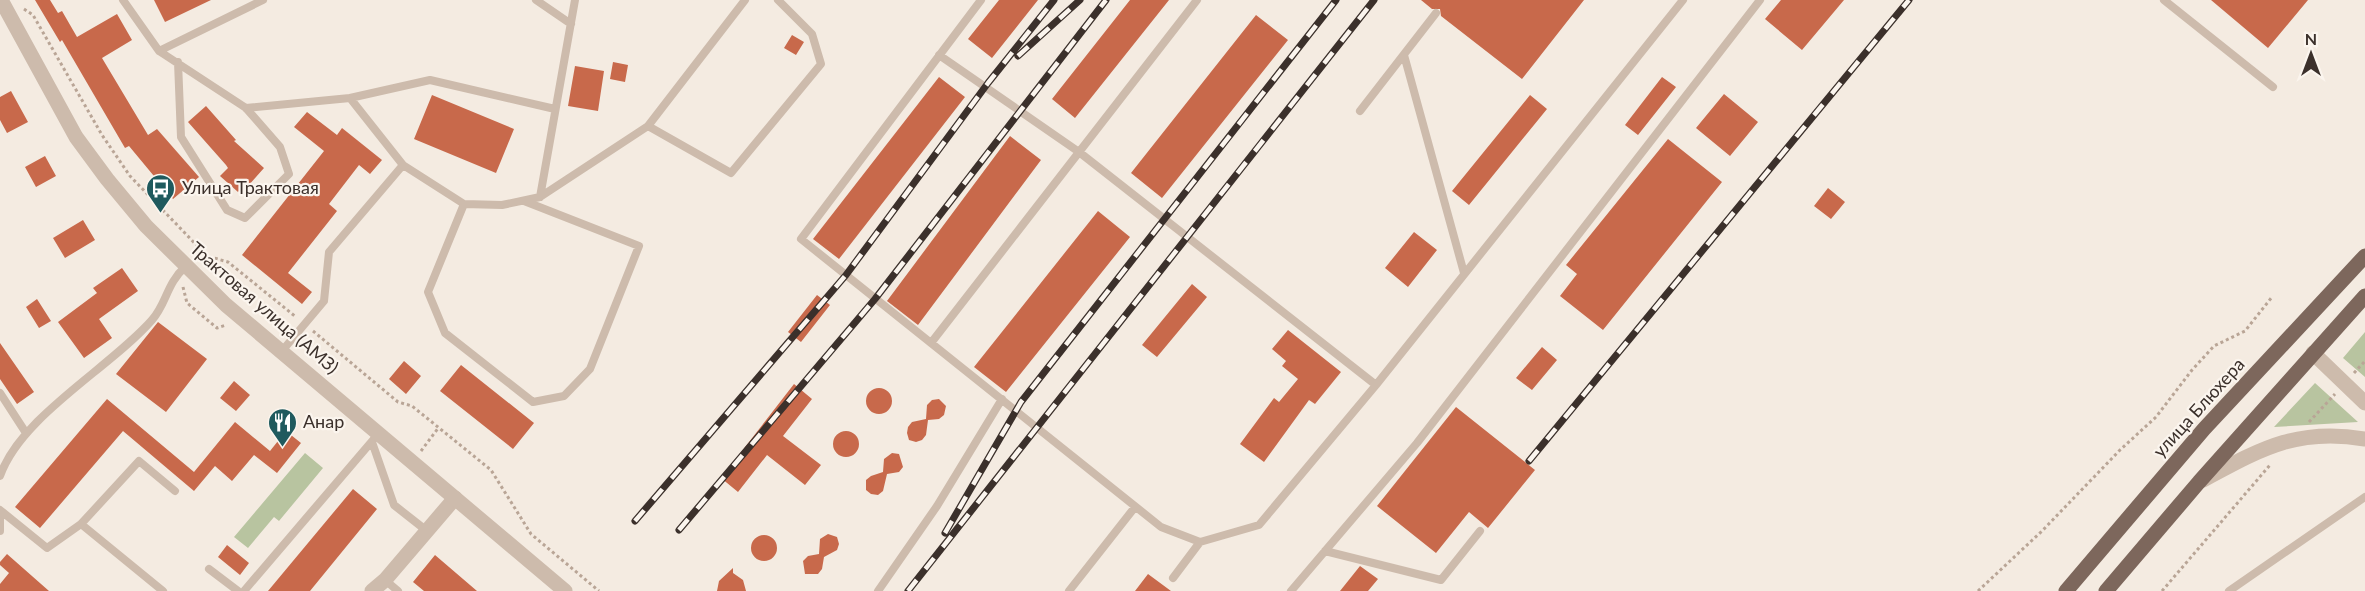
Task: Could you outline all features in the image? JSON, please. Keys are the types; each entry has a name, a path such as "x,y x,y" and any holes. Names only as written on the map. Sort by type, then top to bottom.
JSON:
{"main road":[{"name":"улица Блюхера","path":"2066,591 2205,429 2365,256"},
{"path":"2106,591 2199,482 2365,296"}],"street":[{"name":"Трактовая улица (АМЗ)","path":"1,0 76,137 146,226 226,305 282,351 376,438 455,498 565,591"},
{"path":"2313,353 2365,403"},
{"path":"2199,482 2260,449 2293,438 2317,436 2365,439"},
{"path":"372,591 385,580 455,498"}],"lane":[{"path":"123,0 159,51 178,62 246,108 280,147 289,174 245,218 227,210 181,136 178,62"},
{"path":"159,51 263,0"},
{"path":"536,0 570,24"},
{"path":"540,197 575,0"},
{"path":"350,98 403,165 464,204 502,205 540,197 648,126 746,0"},
{"path":"648,126 730,173 821,64 812,34 778,0"},
{"path":"981,0 801,239 1161,527 1200,542"},
{"path":"931,343 1197,0"},
{"path":"1173,578 1200,542 1259,525 1376,385 1683,0"},
{"path":"1291,591 1417,442 1760,0"},
{"path":"2164,0 2273,87"},
{"path":"1360,111 1436,13"},
{"path":"939,55 1079,152 1376,385"},
{"path":"1404,55 1464,273"},
{"path":"246,108 350,98 430,80 555,109"},
{"path":"282,351 324,301 329,252 403,165"},
{"path":"464,204 428,292 445,333 533,402 564,396 590,369 639,246 522,201"},
{"path":"0,476 26,433 153,319 174,277 186,266"},
{"path":"0,393 26,433"},
{"path":"878,591 937,506 1002,399"},
{"path":"376,438 393,505 427,531"},
{"path":"244,591 376,438"},
{"path":"0,510 47,548 81,524 139,461 175,491"},
{"path":"2229,591 2365,496"},
{"path":"1069,591 1135,507"},
{"path":"0,519 0,531"},
{"path":"81,524 163,591"},
{"path":"1325,551 1441,580 1480,531"},
{"path":"209,569 238,591"},
{"path":"385,580 398,591"}],"path":[{"path":"20,0 25,9 33,15 102,135 130,176 207,256 228,262 398,402 412,406 491,470 531,534 599,591"},
{"path":"1978,591 2042,531 2120,450 2156,417 2192,370 2214,346 2245,331 2272,297"},
{"path":"2162,591 2293,438 2365,361"}],"green space":[{"path":"2365,332 2365,377 2343,358"},
{"path":"2315,383 2358,422 2274,427"},
{"path":"305,453 323,468 279,521 274,517 248,548 234,537"}],"building":[{"path":"35,0 50,0 58,13 62,11 77,37 117,14 132,40 102,58 148,135 157,129 199,177 173,199 129,146 125,148 62,40 60,42"},
{"path":"154,0 211,0 165,22"},
{"path":"999,0 1038,0 992,58 968,39"},
{"path":"1130,0 1169,0 1075,118 1052,99"},
{"path":"1421,0 1584,0 1522,79 1441,16 1440,9 1432,9"},
{"path":"1781,0 1844,0 1802,50 1765,19"},
{"path":"2211,0 2308,0 2268,48"},
{"path":"1256,15 1288,40 1162,198 1131,173"},
{"path":"792,35 804,42 796,55 784,48"},
{"path":"613,62 628,65 625,82 610,79"},
{"path":"575,66 604,71 598,111 568,106"},
{"path":"939,77 965,97 839,259 813,239"},
{"path":"1662,77 1676,87 1638,135 1625,125"},
{"path":"11,91 28,122 7,133 0,120 0,97"},
{"path":"1724,94 1758,122 1730,156 1696,128"},
{"path":"432,95 514,129 496,173 414,139"},
{"path":"1530,95 1547,109 1469,205 1452,191"},
{"path":"206,106 236,140 234,141 264,168 248,186 246,184 238,192 220,176 228,168 226,165 188,122"},
{"path":"307,112 337,135 342,128 382,160 370,174 359,165 329,204 337,211 288,273 312,292 302,304 242,255 324,151 294,127"},
{"path":"1010,136 1041,160 918,325 887,301"},
{"path":"1668,139 1722,182 1603,330 1560,296 1577,274 1566,265"},
{"path":"45,156 56,176 36,187 25,167"},
{"path":"1828,188 1845,202 1831,219 1814,206"},
{"path":"1098,211 1130,237 1006,392 974,367"},
{"path":"83,220 95,240 65,258 53,238"},
{"path":"1414,232 1437,250 1408,287 1385,268"},
{"path":"122,268 138,291 99,319 112,338 84,358 58,322 97,293 93,288"},
{"path":"1192,284 1207,297 1157,357 1142,345"},
{"path":"817,295 830,305 801,342 788,332"},
{"path":"37,299 51,321 39,328 26,307"},
{"path":"158,322 207,359 166,412 116,374"},
{"path":"1288,330 1341,372 1315,404 1309,400 1264,462 1240,444 1274,398 1279,402 1298,379 1282,366 1286,361 1272,349"},
{"path":"0,343 34,392 17,404 0,379"},
{"path":"1542,347 1557,360 1532,390 1516,378"},
{"path":"404,361 421,376 406,394 389,379"},
{"path":"461,365 534,423 513,449 440,391"},
{"path":"234,381 250,395 236,411 220,398"},
{"path":"794,384 812,399 783,436 821,465 805,485 767,455 738,492 721,478"},
{"path":"879,388 888,392 892,401 888,410 879,414 870,410 866,401 870,392"},
{"path":"107,399 194,472 235,422 270,451 286,431 301,443 277,473 254,455 232,481 215,466 194,491 123,431 40,528 15,507"},
{"path":"939,399 946,406 944,415 939,419 928,420 926,435 922,440 916,442 909,440 908,427 912,422 926,419 927,405 932,400"},
{"path":"1456,407 1535,470 1488,528 1469,512 1436,553 1377,506"},
{"path":"846,431 855,435 859,444 855,453 846,457 837,453 833,444 837,435"},
{"path":"892,453 899,454 903,467 899,472 887,474 883,491 878,495 871,494 866,490 866,480 883,472 884,459"},
{"path":"353,489 377,509 310,591 268,591"},
{"path":"828,534 837,537 839,544 837,550 824,557 822,569 818,574 805,574 803,561 808,556 819,554 820,539"},
{"path":"764,535 773,539 777,548 773,557 764,561 755,557 751,548 755,539"},
{"path":"227,545 249,563 240,575 218,557"},
{"path":"7,554 49,591 0,591 0,584 9,573 0,565"},
{"path":"435,555 477,591 424,591 413,582"},
{"path":"1360,566 1378,579 1368,591 1340,591"},
{"path":"733,568 733,573 743,580 746,591 717,591 719,581"},
{"path":"1148,574 1171,591 1135,591"}],"railway":[{"path":"635,521 846,275 988,83 1054,0"},
{"path":"1018,56 1080,0"},
{"path":"679,530 875,299 1106,0"},
{"path":"945,533 1021,402 1336,0"},
{"path":"908,591 1374,0"},
{"path":"1529,461 1909,0"}],"place":[{"name":"Улица Трактовая","path":"161,214"},
{"name":"Анар","path":"282,448"}]}
